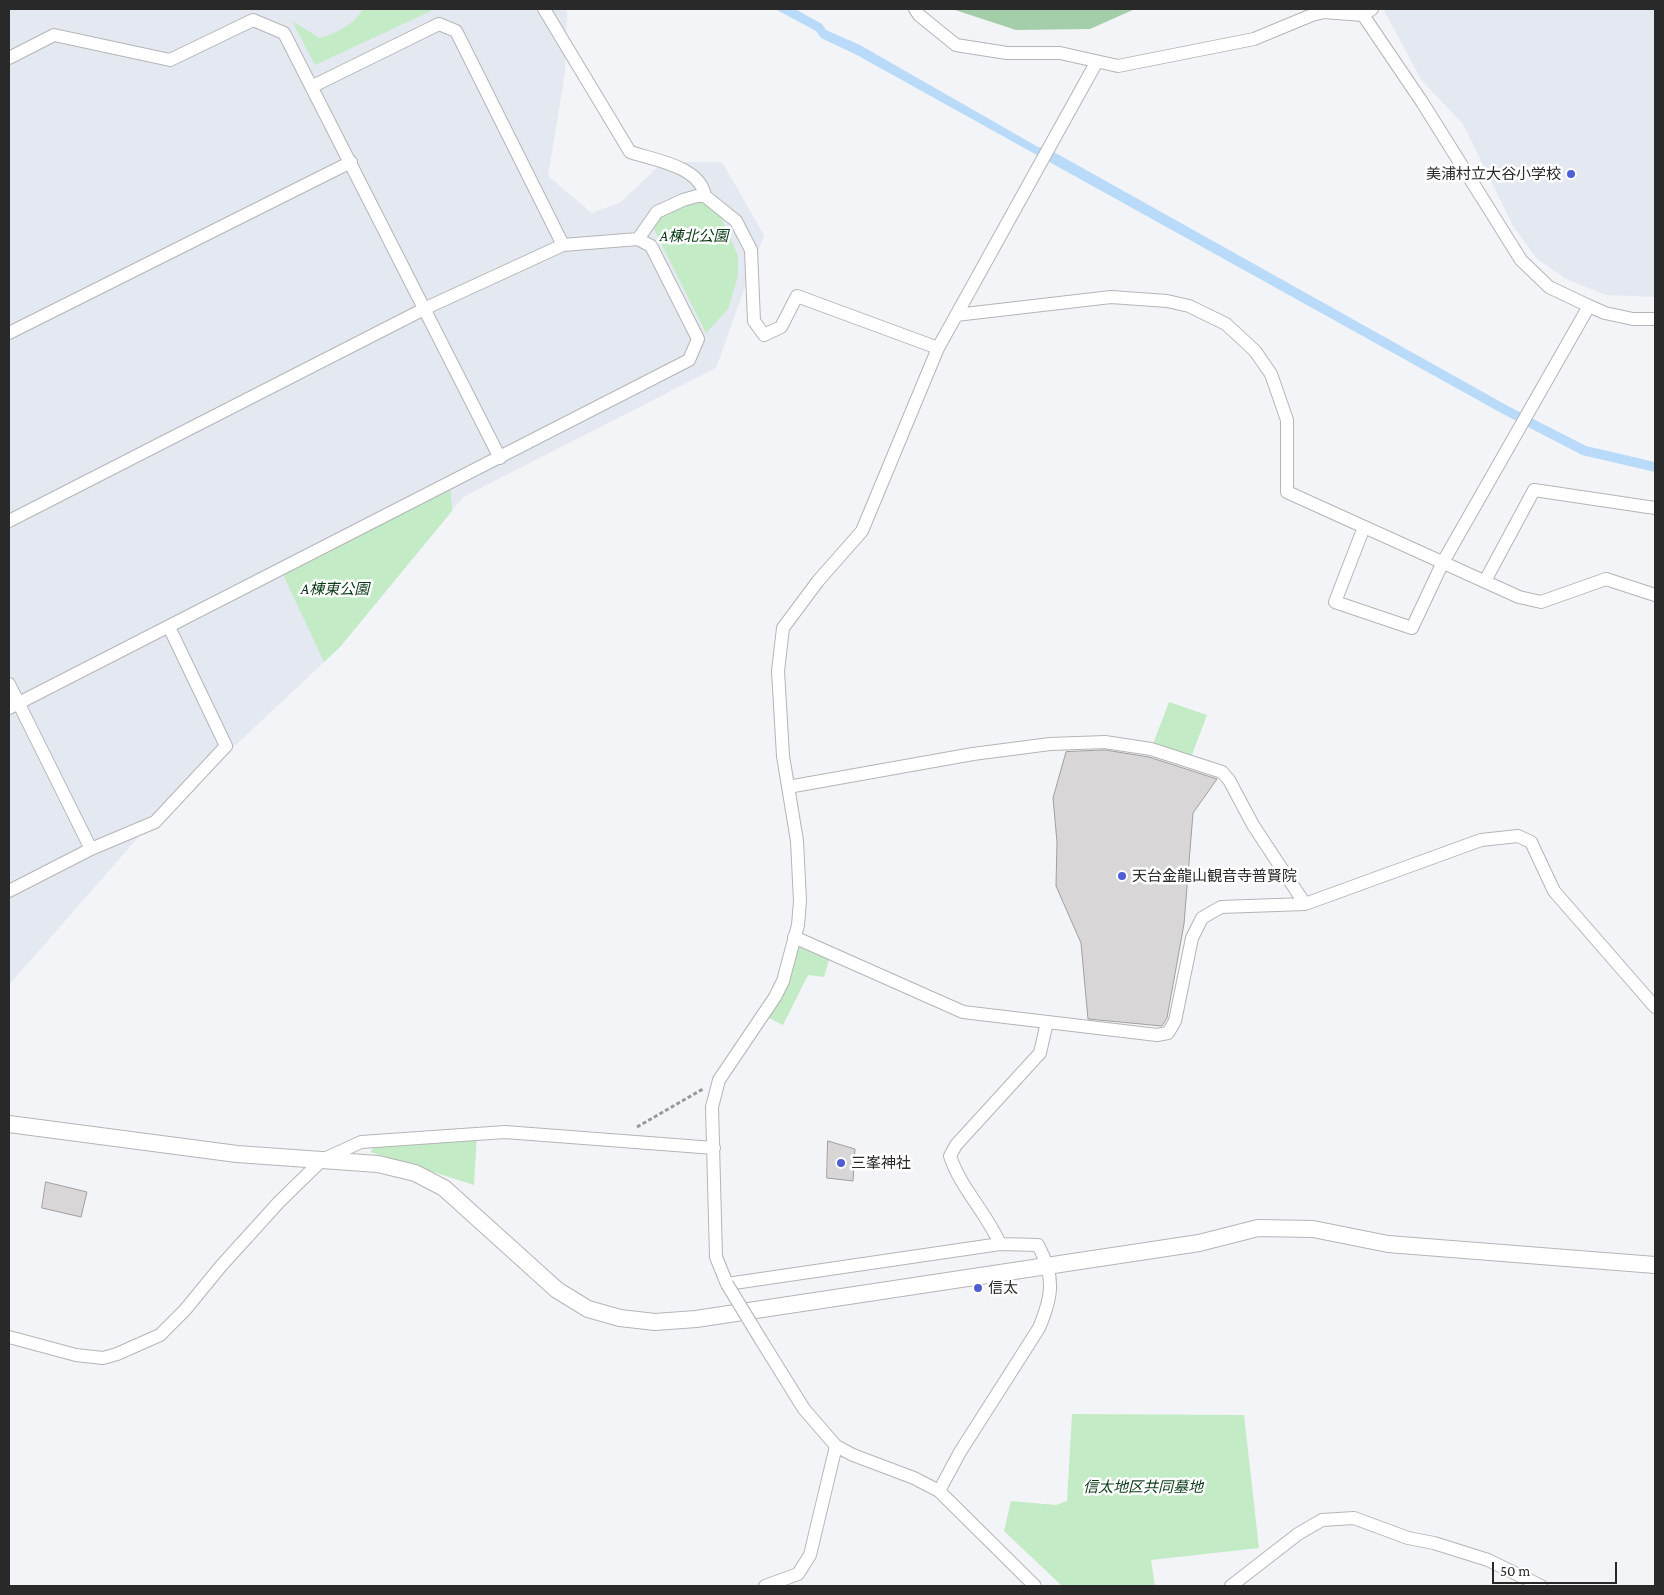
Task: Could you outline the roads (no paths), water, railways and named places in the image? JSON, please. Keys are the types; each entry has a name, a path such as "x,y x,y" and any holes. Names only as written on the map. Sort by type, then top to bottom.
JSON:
{"street":[{"path":"544,9 630,152 682,168 703,187 705,196"},
{"path":"915,9 919,15 956,45 1007,53 1060,54 1096,63 1118,66 1244,41 1324,12 1368,12 1521,260 1549,287 1589,306 1633,319 1655,319"},
{"path":"9,58 54,35 170,60 253,20 284,33 426,308 500,458"},
{"path":"312,86 439,24 456,30 563,244"},
{"path":"1035,1586 939,1491 914,1478 853,1456 836,1446 804,1409 727,1284 716,1257 712,1107 719,1080 775,998 783,981 798,925 799,881 797,841 784,756 778,671 783,628 818,581 862,531 938,348 1096,63"},
{"path":"9,334 351,162"},
{"path":"638,239 657,212 683,200 705,196 736,220 751,250 754,321 764,335 781,327 797,296 938,348"},
{"path":"9,521 426,308 563,244 638,239 651,246 698,339 689,360 169,628 14,705"},
{"path":"956,315 1111,297 1189,306 1226,324 1255,351 1274,384 1287,420 1287,492 1519,597 1541,602 1606,579 1655,595"},
{"path":"1364,526 1334,602 1412,628 1443,562 1589,306"},
{"path":"1485,581 1534,490 1655,508"},
{"path":"9,892 91,849 155,822 226,746 169,628"},
{"path":"9,684 14,705 91,849"},
{"path":"788,787 973,754 1050,744 1105,742 1151,748 1222,772 1229,780 1253,826 1305,904"},
{"path":"794,937 963,1012 1157,1035 1168,1033 1175,1021 1192,938 1202,918 1221,907 1305,904 1481,840 1518,836 1531,842 1554,891 1655,1007"},
{"path":"1000,1244 992,1226 962,1186 950,1156 956,1145 1040,1053 1047,1022"},
{"path":"9,1124 236,1154 378,1164 415,1174 444,1188 557,1290 588,1309 620,1318 656,1322 696,1319 1199,1243 1258,1228 1313,1229 1388,1244 1655,1265"},
{"path":"9,1337 76,1355 103,1358 117,1354 160,1335 185,1310 278,1202 322,1160 360,1142 505,1132 714,1148"},
{"path":"727,1284 1000,1244 1038,1245 1048,1265 1052,1287 1048,1308 1039,1328 960,1452 939,1491"},
{"path":"765,1586 798,1574 810,1555 836,1446"},
{"path":"1231,1586 1291,1540 1322,1520 1354,1518 1408,1538 1434,1543 1488,1560 1540,1586"}],"water":[{"path":"775,9 795,9 822,24 826,30 860,45 1038,147 1045,147 1508,406 1586,446 1655,462 1655,472 1582,455 1503,414 855,54 821,38 816,31"}],"place":[{"name":"美浦村立大谷小学校","path":"1571,174"},
{"name":"天台金龍山観音寺普賢院","path":"1122,876"},
{"name":"三峯神社","path":"841,1163"},
{"name":"信太","path":"978,1288"}],"park label":[{"name":"A棟北公園","path":"694,236"},
{"name":"A棟東公園","path":"335,589"},
{"name":"信太地区共同墓地","path":"1143,1487"}]}
